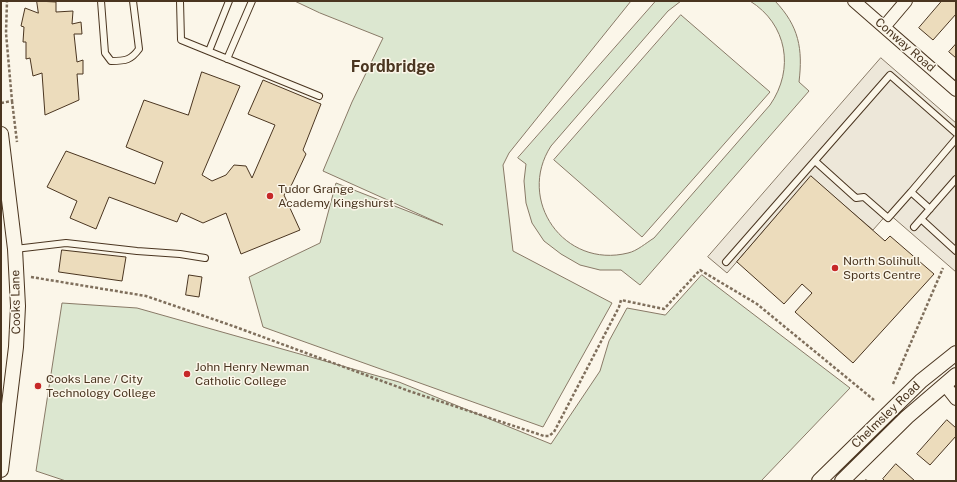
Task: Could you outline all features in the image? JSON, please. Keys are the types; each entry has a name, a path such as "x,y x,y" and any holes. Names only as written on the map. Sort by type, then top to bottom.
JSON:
{"street":[{"name":"Conway Road","path":"854,1 956,90"},
{"path":"884,27 906,1"},
{"name":"Cooks Lane","path":"1,134 15,249 18,306 16,347 1,470"},
{"name":"Chelmsley Road","path":"820,481 921,380 956,353"},
{"name":"Chelmsley Road","path":"842,481 907,417 956,375"},
{"path":"945,385 956,400"}],"lane":[{"path":"101,1 105,53 111,61 123,61 133,57 139,49 133,1"},
{"path":"180,1 181,40 319,96"},
{"path":"209,51 229,1"},
{"path":"227,59 252,1"},
{"path":"726,262 890,75 956,133"},
{"path":"815,161 856,198 864,197 888,218 956,139"},
{"path":"914,227 956,179"},
{"path":"911,192 930,209"},
{"path":"921,219 956,251"},
{"path":"15,249 66,243 180,254 204,258"}],"path":[{"path":"1,103 12,101 6,33 7,1"},
{"path":"893,384 943,268"},
{"path":"31,277 146,296 233,326 409,391 544,436 549,436 554,432 619,307 621,300 664,309 700,270 757,304 874,400"}],"green space":[{"path":"295,1 631,1 509,153 503,165 513,251 612,303 543,427 263,327 249,277 320,243 336,183 443,225 323,171 352,102 383,38 320,13"},
{"path":"656,1 681,1 668,11 551,146 542,167 539,188 543,208 552,226 566,240 584,251 605,255 628,253 635,251 654,238 770,105 778,91 783,77 783,48 779,35 772,22 763,11 750,1 775,1 783,10 798,38 800,59 799,82 809,91 640,285 621,270 600,270 580,265 561,254 544,241 532,223 526,203 524,181 526,164 518,158"},
{"path":"681,15 770,92 642,237 554,160"},
{"name":"John Henry Newman Catholic College","path":"702,275 850,388 761,481 66,481 36,471 62,303 137,308 399,382 551,444 600,371 609,341 627,308 665,315"}],"shaded area":[{"path":"881,58 956,123 956,272 888,213 873,230 811,177 727,273 708,257"}],"building":[{"path":"37,1 56,2 56,12 73,11 72,24 81,22 82,34 74,34 77,62 83,60 83,74 77,74 79,100 45,115 42,73 33,76 30,58 26,59 26,42 23,42 24,27 21,26 25,8 38,13"},
{"path":"942,1 956,1 956,14 933,40 919,28"},
{"path":"956,44 956,58 949,52"},
{"path":"202,72 240,86 202,175 212,181 226,175 234,165 246,166 252,178 275,125 248,114 263,80 321,104 303,150 306,154 292,184 284,195 300,230 241,254 226,213 203,223 181,213 177,222 109,197 96,229 70,218 77,201 47,187 66,151 155,184 163,162 126,147 144,100 188,115"},
{"name":"North Solihull Sports Centre","path":"811,176 885,241 890,236 934,274 853,363 795,312 812,293 802,284 784,304 737,262"},
{"path":"62,250 126,257 122,281 59,272"},
{"path":"189,275 202,277 199,297 186,295"},
{"path":"947,420 956,428 956,436 930,465 917,454"},
{"path":"896,464 915,481 885,481 883,479"}],"place":[{"name":"Tudor Grange Academy Kingshurst","path":"270,196"},
{"name":"North Solihull Sports Centre","path":"835,268"},
{"name":"John Henry Newman Catholic College","path":"187,374"},
{"name":"Cooks Lane / City Technology College","path":"38,386"}],"district":[{"name":"Fordbridge","path":"393,67"}]}
